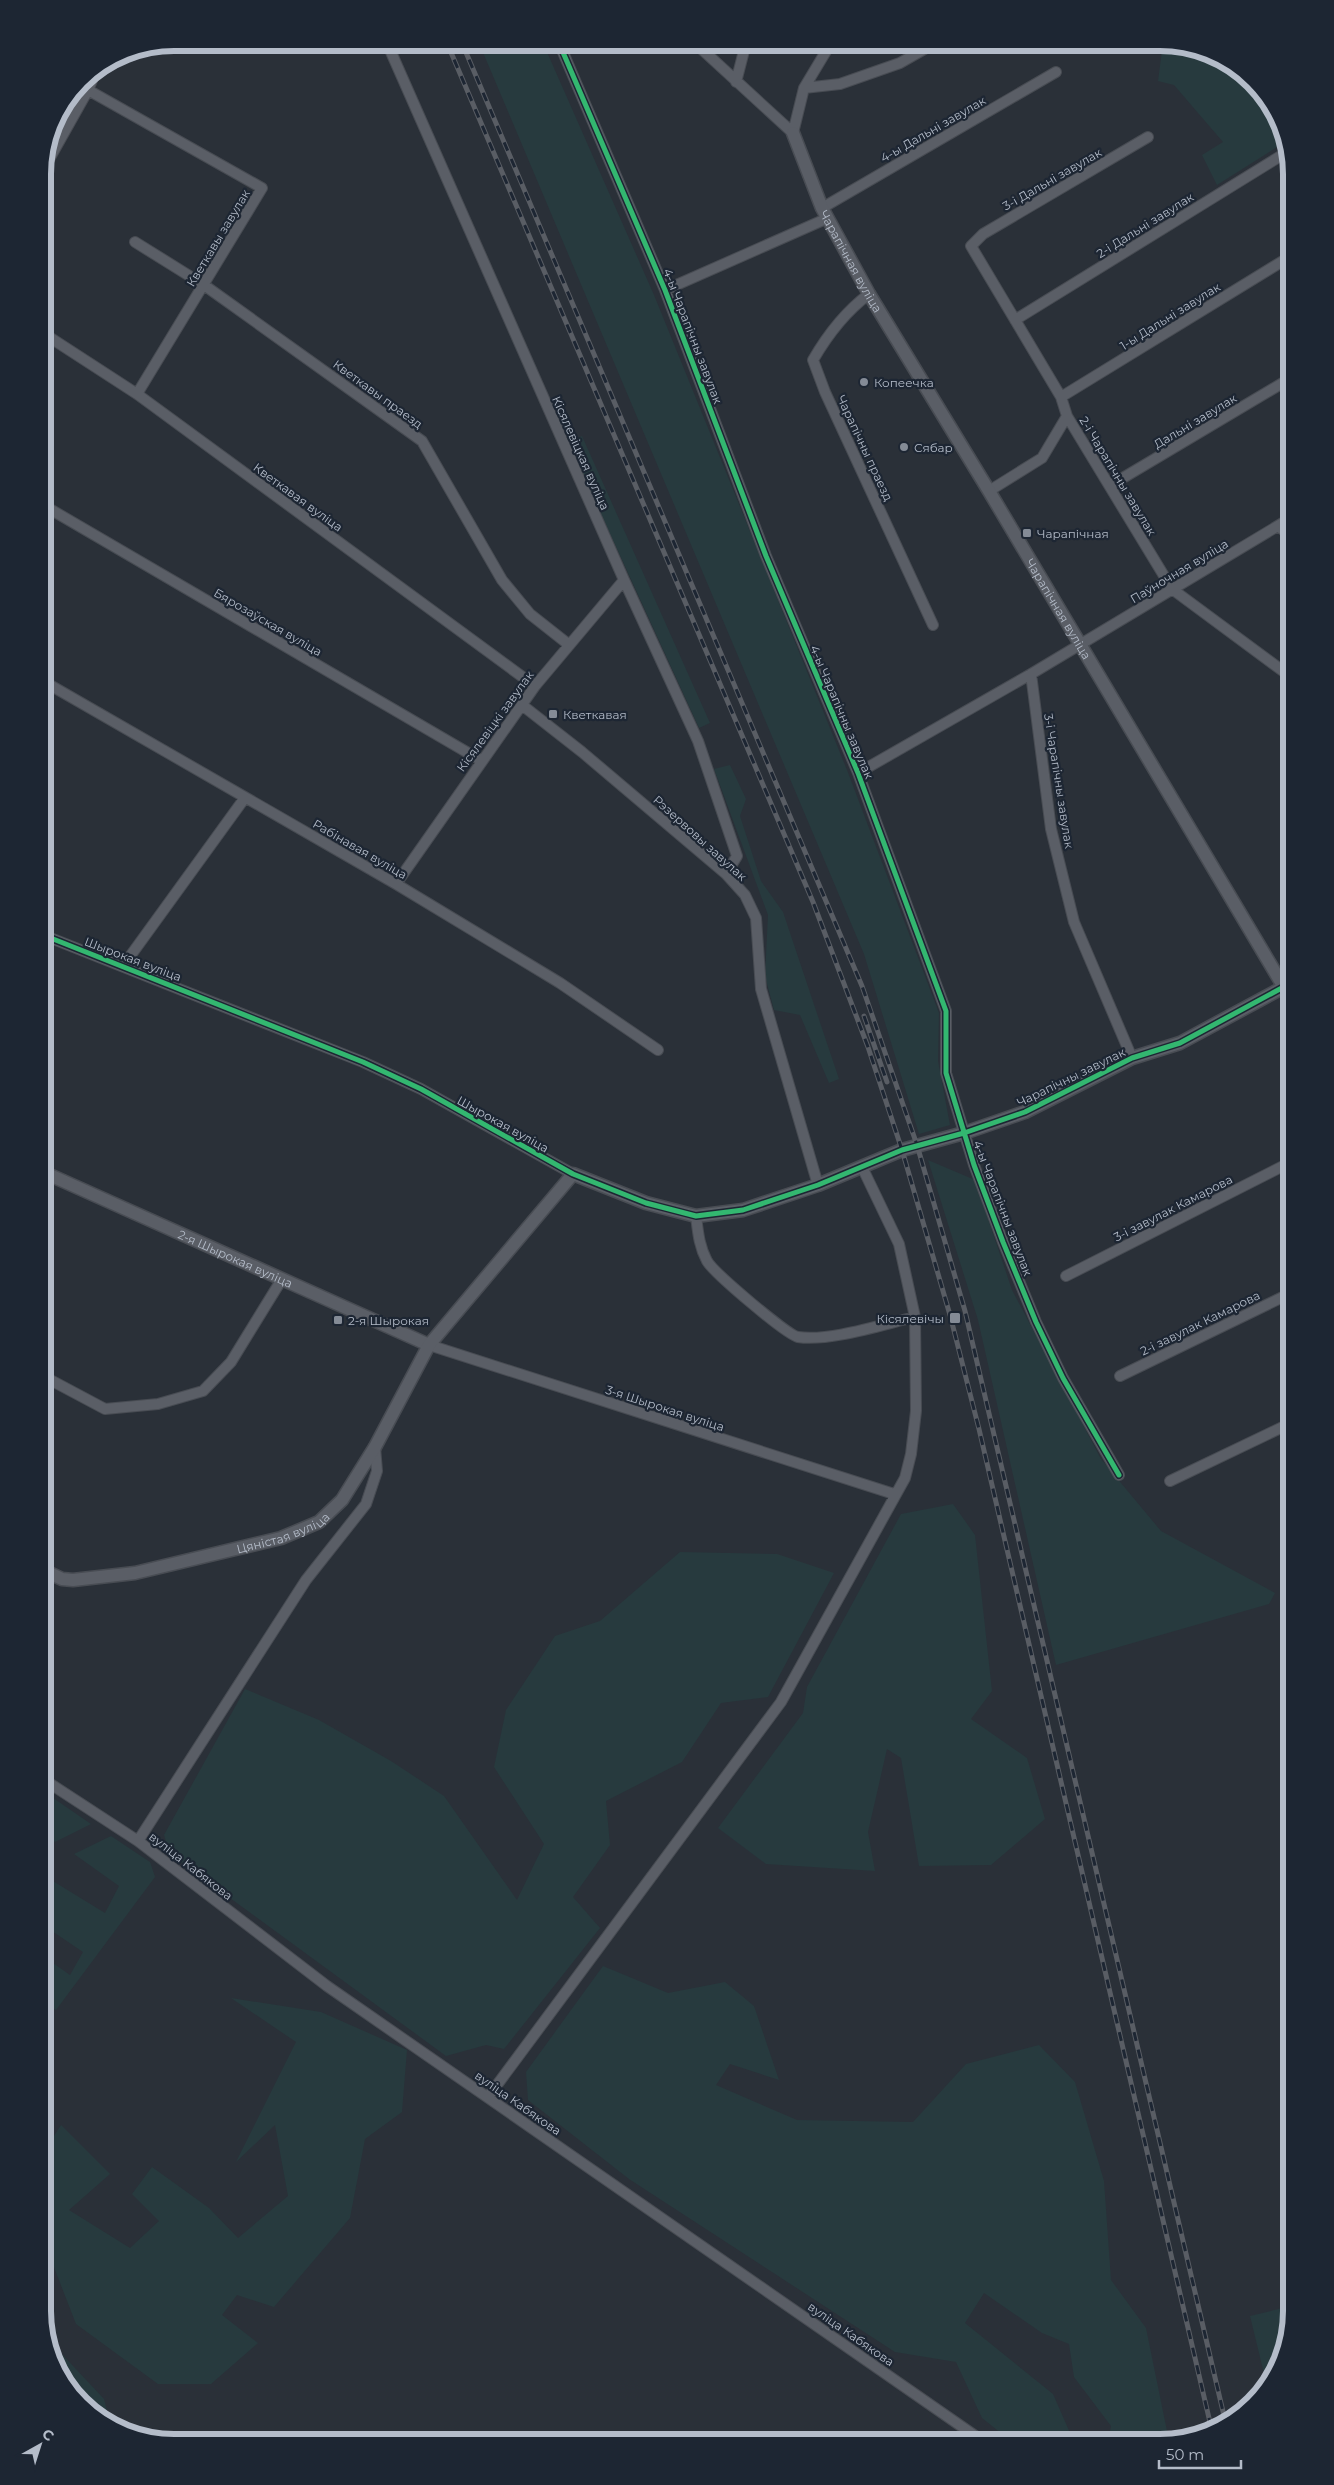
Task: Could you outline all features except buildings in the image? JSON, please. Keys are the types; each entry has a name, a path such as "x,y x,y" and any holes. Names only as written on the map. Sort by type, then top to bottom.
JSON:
{"street":[{"name":"Кісялевіцкая вуліца","path":"391,52 624,580 698,741 737,856 726,874"},
{"name":"4-ы Чарапічны завулак","path":"562,52 665,290 766,556 858,773 946,1011 946,1073 964,1133 1003,1242 1036,1322 1063,1378 1119,1474"},
{"name":"Чарапічная вуліца","path":"704,52 794,134 825,213 869,294 989,491 1079,645 1283,977"},
{"path":"736,82 744,52"},
{"path":"794,134 804,88 826,52"},
{"path":"804,88 840,84 900,63 919,52"},
{"name":"4-ы Дальні завулак","path":"825,213 1056,72"},
{"path":"53,152 90,85"},
{"name":"Кветкавы завулак","path":"88,90 262,188 137,394"},
{"name":"3-і Дальні завулак","path":"971,246 983,234 1148,137"},
{"name":"2-і Дальні завулак","path":"1015,320 1281,156"},
{"name":"4-ы Чарапічны завулак","path":"665,290 825,213"},
{"name":"Кветкавы праезд","path":"135,242 204,284 422,441 502,580 530,614 568,644"},
{"name":"2-і Чарапічны завулак","path":"971,246 1061,397 1067,416 1172,589 1283,670"},
{"name":"1-ы Дальні завулак","path":"1061,397 1283,261"},
{"name":"Чарапічны праезд","path":"869,294 855,304 842,318 826,337 813,360 825,392 933,625"},
{"name":"Кветкавая вуліца","path":"52,339 137,394 535,686"},
{"name":"Дальні завулак","path":"1111,486 1283,383"},
{"path":"989,491 1042,458 1067,416"},
{"name":"Бярозаўская вуліца","path":"52,510 482,761"},
{"name":"Паўночная вуліца","path":"1079,645 1283,523"},
{"path":"1278,526 1283,530"},
{"name":"Кісялевіцкі завулак","path":"396,884 535,686 568,644 624,580"},
{"name":"4-ы Чарапічны завулак","path":"858,773 1079,645"},
{"name":"3-і Чарапічны завулак","path":"1031,674 1051,829 1074,922 1132,1058"},
{"name":"Рабінавая вуліца","path":"52,686 244,799 396,884 560,983 658,1050"},
{"name":"Рэзервовы завулак","path":"522,704 582,752 726,874 744,894 756,918 761,989 818,1185"},
{"path":"123,966 244,799"},
{"name":"Шырокая вуліца","path":"52,938 363,1062 421,1090 573,1174 646,1203 696,1216 743,1210 818,1185 917,1145 964,1133"},
{"name":"Чарапічны завулак","path":"964,1133 1025,1112 1132,1058 1180,1043 1283,988"},
{"path":"488,2097 781,1702 904,1478 911,1454 916,1411 916,1317 899,1244 862,1167"},
{"name":"3-і завулак Камарова","path":"1066,1276 1283,1167"},
{"name":"Цяністая вуліца","path":"51,1573 68,1580 102,1579 271,1541 306,1529 319,1522 342,1500 376,1447 429,1345 573,1174"},
{"name":"2-я Шырокая вуліца","path":"52,1176 429,1345"},
{"path":"696,1216 700,1245 708,1263 737,1291 796,1337 815,1337 842,1333 916,1317"},
{"path":"51,1380 105,1409 158,1404 203,1391 231,1362 282,1279"},
{"name":"2-і завулак Камарова","path":"1120,1376 1283,1297"},
{"name":"3-я Шырокая вуліца","path":"429,1345 894,1494"},
{"path":"1170,1481 1283,1428"},
{"path":"138,1841 306,1580 366,1504 377,1472 376,1447"},
{"name":"вуліца Кабякова","path":"51,1784 138,1841 327,1986 972,2434"}],"green space":[{"path":"483,52 547,52 654,295 847,770 939,1013 938,1061 950,1125 919,1134 864,954"},
{"path":"1162,52 1184,54 1214,64 1241,82 1257,99 1273,127 1279,146 1217,185 1202,155 1223,142 1174,85 1158,81"},
{"path":"582,436 710,723 699,728 568,442"},
{"path":"730,765 746,799 740,816 761,881 783,912 839,1079 829,1083 800,1015 774,1010 765,976 768,915 714,769"},
{"path":"928,1160 975,1180 1012,1290 1101,1459 1161,1531 1275,1593 1269,1604 1056,1665 978,1320"},
{"path":"953,1504 975,1535 992,1691 971,1719 1027,1758 1045,1819 991,1865 919,1866 901,1758 887,1749 868,1832 875,1871 766,1864 718,1828 803,1713 807,1687 901,1514"},
{"path":"680,1552 777,1554 834,1573 768,1697 721,1703 682,1762 606,1801 610,1845 573,1897 600,1928 504,2049 486,2045 446,2056 170,1854 164,1835 245,1689 319,1720 391,1761 444,1796 517,1900 544,1844 494,1767 506,1710 555,1636 600,1621"},
{"path":"51,1797 91,1824 55,1842 51,1840"},
{"path":"111,1836 150,1862 155,1877 56,2010 51,2007 51,1962 70,1975 83,1952 51,1931 51,1880 105,1913 119,1886 74,1854"},
{"path":"603,1966 668,1993 725,1982 754,2006 779,2080 730,2064 716,2085 797,2120 913,2122 966,2064 1039,2045 1075,2082 1104,2181 1111,2280 1146,2328 1167,2433 1110,2434 1111,2426 1074,2377 1069,2344 1042,2333 984,2293 965,2323 1053,2394 1070,2434 1002,2434 982,2418 956,2362 895,2352 629,2179 528,2100 526,2072"},
{"path":"231,1998 321,2012 407,2050 402,2112 365,2139 350,2218 274,2307 237,2295 222,2315 258,2343 211,2384 158,2384 76,2324 51,2260 51,2140 61,2125 110,2174 69,2210 130,2248 159,2221 132,2194 152,2167 209,2208 238,2238 288,2196 275,2125 236,2162 296,2042"},
{"path":"1283,2308 1276,2350 1264,2375 1250,2316"},
{"path":"58,2350 59,2351 104,2399 108,2414 82,2392 72,2379"}],"railway":[{"path":"451,52 813,902 868,1047 902,1150 950,1315 979,1429 1210,2423"},
{"path":"466,52 862,986 917,1145 965,1311 1224,2415"},
{"path":"864,1016 887,1082"}],"cycle path":[{"path":"563,52 665,290 766,556 858,773 946,1011 946,1073 974,1165 1003,1242 1036,1322 1063,1378 1119,1475"},
{"path":"52,938 363,1062 421,1089 573,1174 646,1203 696,1216 743,1210 818,1185 902,1150 964,1133 1025,1112 1132,1058 1180,1043 1283,987"}],"place":[{"name":"Копеечка","path":"864,382"},
{"name":"Сябар","path":"904,447"},
{"name":"Чарапічная","path":"1027,533"},
{"name":"Кветкавая","path":"553,714"},
{"name":"Кісялевічы","path":"955,1318"},
{"name":"2-я Шырокая","path":"338,1320"}]}
